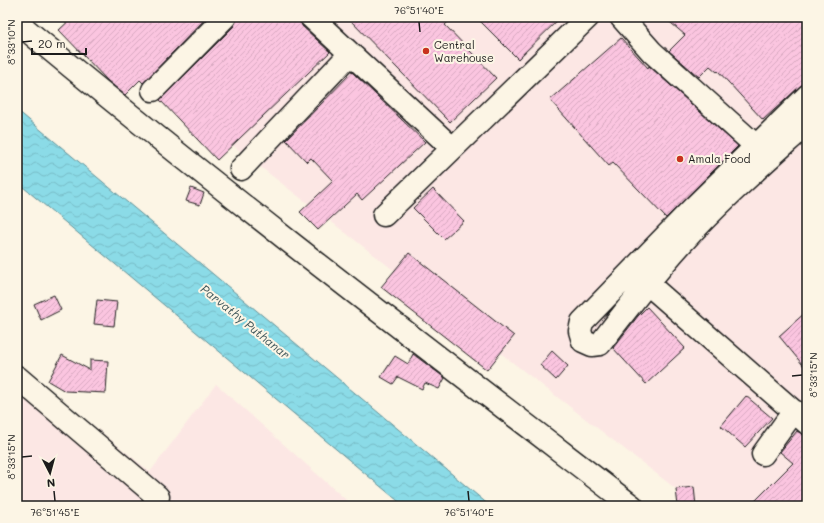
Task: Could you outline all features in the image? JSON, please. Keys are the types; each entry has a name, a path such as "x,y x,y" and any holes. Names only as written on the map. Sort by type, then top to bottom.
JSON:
{"street":[{"path":"153,90 225,17"},
{"path":"311,17 452,148"},
{"path":"384,215 588,17"},
{"path":"621,17 652,52 764,151"},
{"path":"17,22 125,111 632,506"},
{"path":"241,169 350,54"},
{"path":"807,96 764,151 647,283 600,344 592,345 583,340 580,331 582,322 764,151 807,124"},
{"path":"647,283 800,417 764,454"},
{"path":"17,377 158,496 153,506"}],"shaded area":[{"path":"67,17 807,17 807,506 698,506"},
{"path":"17,363 150,472 216,384 353,506 17,506"}],"water":[{"name":"Parvathy Puthanar","path":"17,110 490,506 404,506 17,182"}],"building":[{"path":"73,17 207,17 143,83 140,80 125,95 108,81 59,30"},
{"path":"237,17 299,17 302,26 330,52 217,160 160,100 234,26"},
{"name":"Central Warehouse","path":"347,17 453,17 445,25 496,78 450,122"},
{"name":"Central Warehouse","path":"476,17 561,17 518,59"},
{"path":"664,17 807,17 807,80 763,120 718,71 717,72 710,66 699,77 669,51 685,35"},
{"path":"621,38 648,68 649,66 738,146 666,218 613,163 609,166 550,100"},
{"path":"352,72 425,142 362,200 357,194 318,230 300,212 333,181 311,158 307,162 286,140"},
{"path":"191,188 204,193 200,205 186,201"},
{"path":"433,189 464,221 444,239 413,208"},
{"path":"409,253 514,336 487,370 381,287"},
{"path":"54,295 61,310 41,320 34,304"},
{"path":"97,300 117,302 114,326 94,324"},
{"path":"647,307 685,348 646,384 613,348"},
{"path":"807,311 807,370 779,336"},
{"path":"552,351 568,366 556,380 540,365"},
{"path":"413,354 445,378 439,389 425,383 422,389 398,377 393,384 381,377 395,356 408,364"},
{"path":"62,355 90,370 90,360 108,361 106,393 65,391 48,381"},
{"path":"746,396 772,418 745,447 721,426"},
{"path":"797,431 807,437 807,506 750,506 793,463 780,452"},
{"path":"694,487 696,506 678,506 676,489"}],"place":[{"name":"Central Warehouse","path":"426,51"},
{"name":"Amala Food","path":"680,159"}]}
